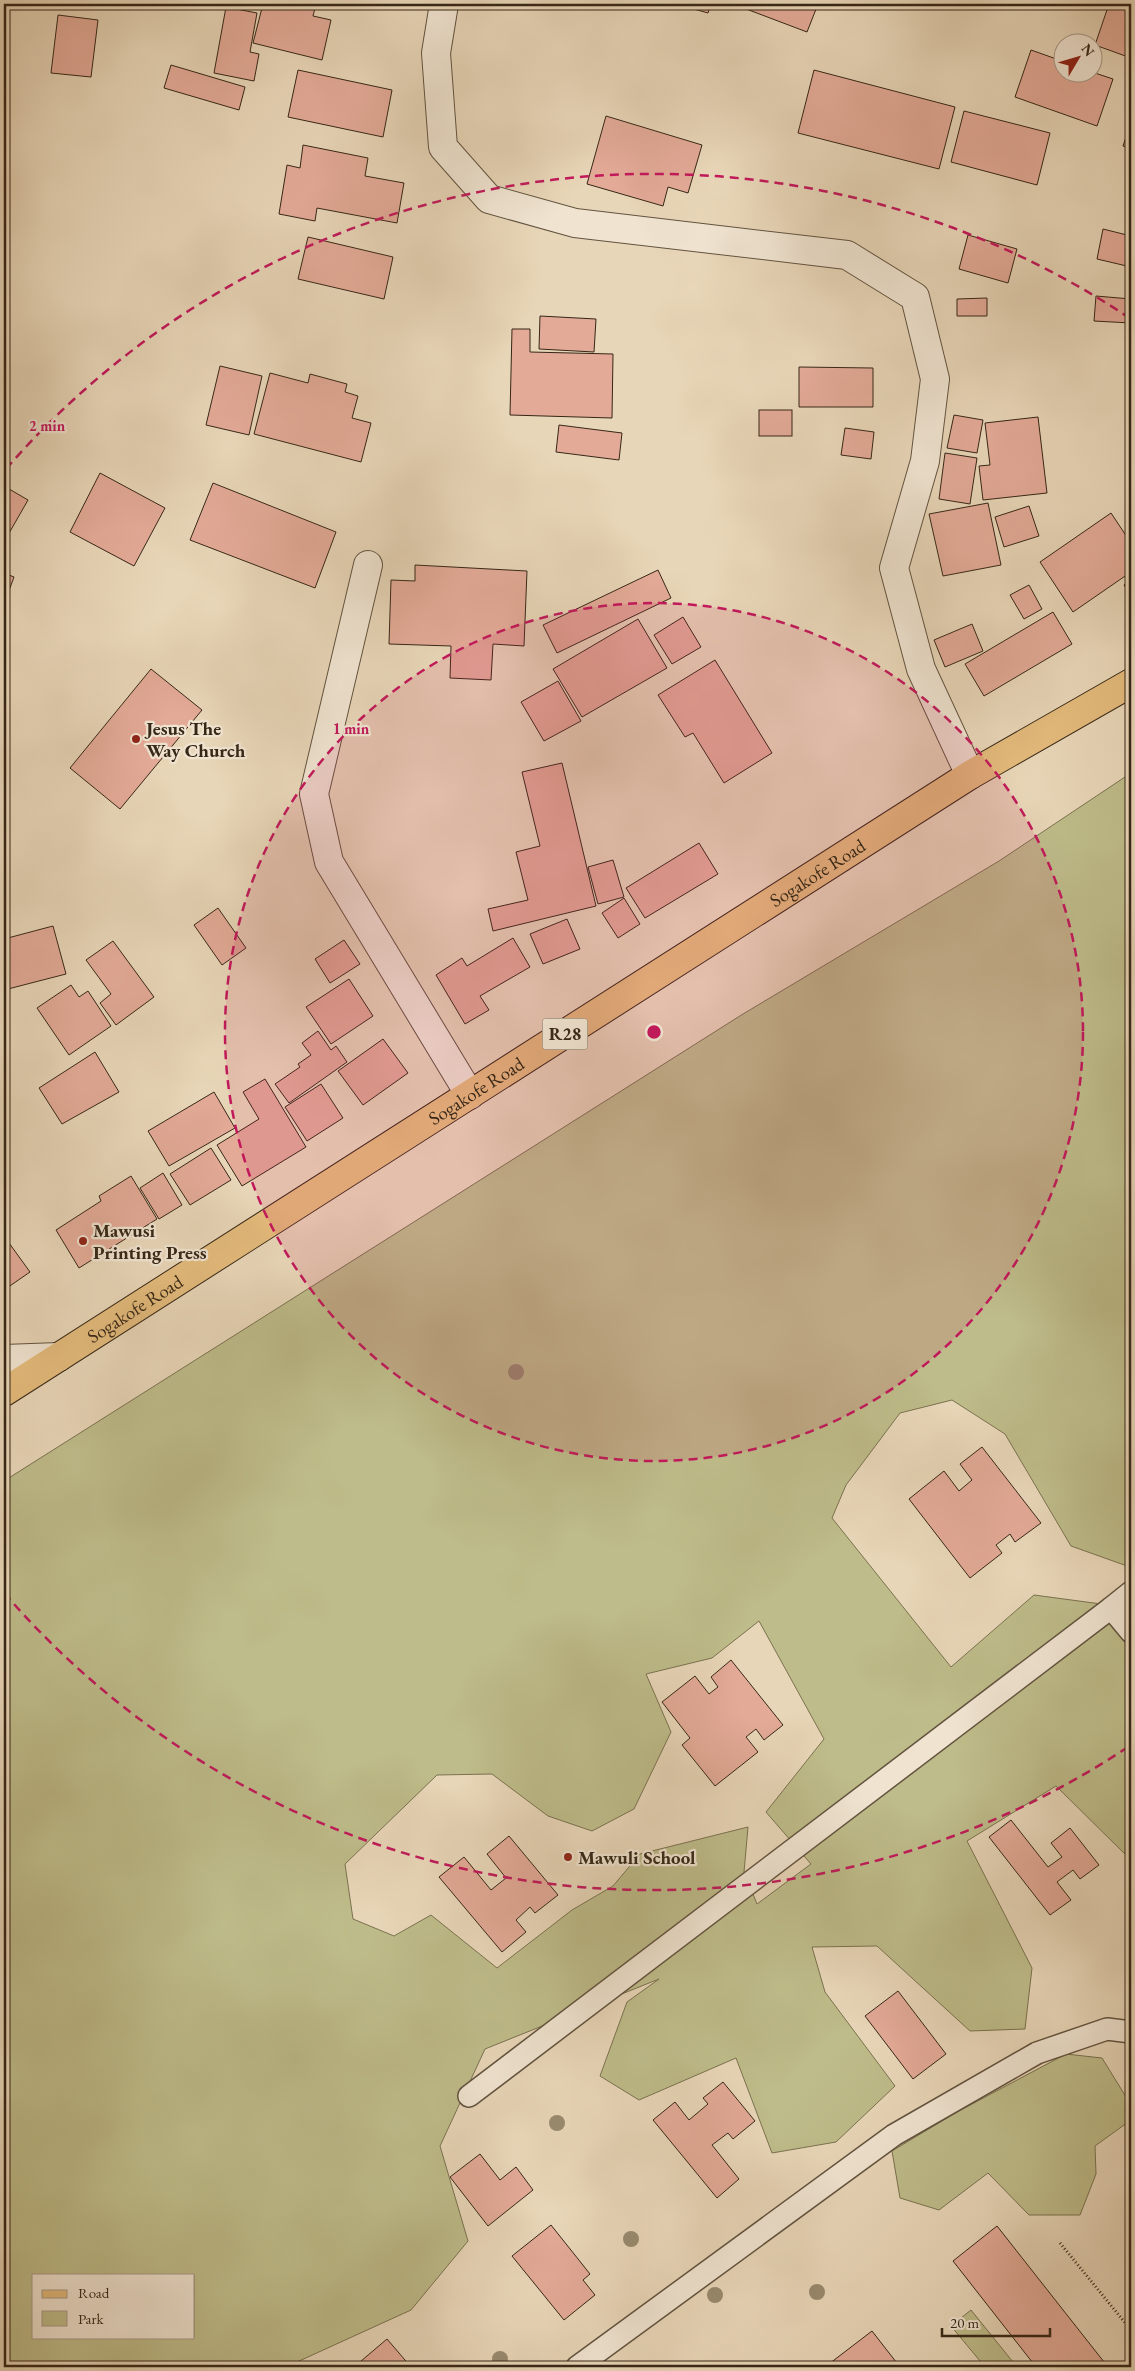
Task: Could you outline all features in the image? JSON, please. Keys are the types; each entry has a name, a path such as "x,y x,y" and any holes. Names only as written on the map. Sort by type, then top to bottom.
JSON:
{"main road":[{"name":"Sogakofe Road","path":"4,1392 970,775 1131,684"}],"street":[{"path":"444,4 436,53 442,146 489,199 575,223 847,255 915,297 936,380 925,461 894,568 921,669 970,775"},
{"path":"368,565 314,794 329,862 470,1095"},
{"path":"4,1359 59,1357"}],"lane":[{"path":"469,2096 1131,1592"},
{"path":"1111,1608 1131,1632"},
{"path":"577,2367 894,2135 1037,2053 1107,2030 1131,2032"}],"path":[{"path":"1060,2244 1131,2330"}],"green space":[{"name":"Mawuli School","path":"1131,773 1131,1565 1130,1567 1071,1546 1005,1434 952,1400 900,1413 846,1485 832,1518 951,1667 1034,1595 1131,1608 1131,1860 1056,1786 967,1841 1032,1968 1025,2029 970,2031 877,1946 812,1947 825,1992 895,2086 836,2142 772,2153 736,2058 639,2100 600,2076 627,2002 659,1979 485,2049 440,2146 468,2241 411,2310 286,2367 4,2367 4,1481 743,1014 999,861","holes":["759,1621 824,1739 766,1812 811,1864 757,1904 744,1872 748,1827 640,1854 613,1886 572,1910 497,1968 431,1915 394,1936 353,1919 345,1864 437,1775 492,1774 548,1816 592,1831 634,1809 671,1732 646,1674 712,1658"]},
{"path":"1066,2054 1102,2058 1131,2105 1131,2120 1095,2146 1096,2174 1080,2215 1029,2215 988,2173 939,2210 900,2198 892,2151 957,2112"},
{"path":"971,2310 1017,2367 985,2367 951,2326"}],"building":[{"path":"263,4 316,4 313,16 331,20 322,60 253,43"},
{"path":"676,4 711,4 708,13"},
{"path":"733,4 818,4 807,32"},
{"path":"1109,4 1131,4 1131,58 1102,48 1102,32 1099,32"},
{"path":"226,7 257,13 250,52 259,54 254,81 214,73"},
{"path":"58,15 98,20 91,77 51,73"},
{"path":"1031,50 1052,57 1052,82 1102,82 1102,75 1113,79 1097,126 1015,97"},
{"path":"171,65 245,87 239,110 164,88"},
{"path":"298,70 392,90 383,137 288,117"},
{"path":"814,70 955,107 939,169 798,133"},
{"path":"964,111 1050,133 1037,185 951,162"},
{"path":"606,116 702,145 688,193 668,187 663,206 587,184"},
{"path":"1131,122 1131,149 1123,146"},
{"path":"303,145 368,158 365,176 404,183 397,223 317,208 315,221 279,214 287,165 300,168"},
{"path":"1103,229 1131,236 1131,267 1097,259"},
{"path":"968,235 1017,249 1008,283 959,269"},
{"path":"308,237 393,257 384,299 298,279"},
{"path":"1096,296 1131,299 1131,323 1094,321"},
{"path":"987,298 987,316 957,316 957,299"},
{"path":"540,316 596,319 594,352 539,349"},
{"path":"512,329 530,329 530,352 613,354 612,418 510,415"},
{"path":"220,366 262,376 249,435 206,425"},
{"path":"799,367 873,368 873,407 799,407"},
{"path":"270,373 308,383 310,374 347,384 345,392 358,396 352,418 371,423 361,462 254,434"},
{"path":"759,410 792,410 792,436 759,436"},
{"path":"954,415 983,420 977,453 947,448"},
{"path":"1038,417 1047,493 983,500 979,466 990,465 985,423"},
{"path":"559,425 622,433 619,460 556,452"},
{"path":"845,428 874,432 871,459 841,455"},
{"path":"945,453 977,458 970,504 939,499"},
{"path":"100,473 165,508 134,566 70,532"},
{"path":"213,483 336,532 315,588 190,540"},
{"path":"4,486 28,500 4,542"},
{"path":"988,503 1001,565 943,576 929,514"},
{"path":"1029,506 1039,536 1004,547 995,517"},
{"path":"1111,513 1131,543 1131,572 1073,612 1040,562"},
{"path":"415,565 527,571 524,646 493,644 491,680 450,678 451,646 389,644 391,580 415,581"},
{"path":"658,570 671,598 557,653 543,625"},
{"path":"4,573 14,577 4,604"},
{"path":"1131,580 1131,596 1124,585"},
{"path":"1029,585 1042,609 1024,619 1010,595"},
{"path":"1053,612 1072,644 984,696 965,664"},
{"path":"683,617 701,647 672,664 654,635"},
{"path":"638,619 667,668 582,717 553,669"},
{"path":"972,624 983,651 945,667 934,640"},
{"path":"715,660 772,753 724,783 693,733 685,737 658,695"},
{"name":"Jesus The Way Church","path":"151,669 202,710 120,809 70,768"},
{"path":"558,681 581,721 544,741 521,702"},
{"path":"562,763 596,906 493,931 488,909 528,900 516,852 540,846 522,772"},
{"path":"699,843 718,874 645,918 626,888"},
{"path":"613,860 624,897 598,904 588,867"},
{"path":"624,898 640,924 618,938 602,913"},
{"path":"218,908 246,948 222,965 194,925"},
{"path":"567,919 580,949 543,964 530,934"},
{"path":"53,926 66,974 4,990 4,939"},
{"path":"513,938 530,967 480,996 489,1010 465,1024 436,975 462,958 467,966"},
{"path":"344,940 360,964 330,983 315,959"},
{"path":"113,941 154,997 116,1025 100,1003 111,994 86,960"},
{"path":"349,979 373,1016 331,1044 306,1007"},
{"path":"71,985 79,997 88,991 111,1026 69,1055 37,1008"},
{"path":"318,1031 331,1050 336,1046 347,1062 289,1103 275,1084 300,1067 298,1064 311,1055 302,1043"},
{"path":"383,1039 408,1073 363,1105 338,1071"},
{"path":"95,1052 119,1092 62,1124 39,1088"},
{"path":"265,1079 306,1147 242,1186 217,1145 259,1119 243,1092"},
{"path":"321,1084 343,1118 307,1141 285,1107"},
{"path":"214,1092 235,1128 169,1166 148,1131"},
{"path":"211,1148 231,1180 190,1205 170,1174"},
{"path":"163,1173 182,1205 159,1219 140,1188"},
{"path":"131,1176 157,1219 79,1268 56,1230 101,1201 99,1196"},
{"path":"4,1236 30,1272 4,1290"},
{"path":"982,1447 1041,1523 1015,1542 1010,1534 996,1545 1002,1553 970,1578 909,1499 944,1471 959,1491 972,1480 960,1464"},
{"path":"731,1660 783,1725 764,1740 756,1729 746,1737 758,1752 715,1786 682,1745 690,1738 662,1702 695,1676 709,1694 718,1687 711,1677"},
{"path":"1011,1820 1048,1867 1062,1857 1051,1843 1070,1828 1099,1865 1080,1879 1073,1870 1057,1882 1071,1900 1050,1915 989,1837"},
{"path":"509,1836 558,1895 535,1913 530,1907 516,1920 526,1932 502,1952 439,1877 464,1857 491,1890 506,1878 487,1854"},
{"path":"898,1991 946,2054 913,2079 865,2016"},
{"path":"723,2082 755,2121 733,2139 728,2133 712,2145 739,2179 717,2198 653,2120 675,2102 689,2120 708,2104 703,2098"},
{"path":"480,2154 500,2180 516,2167 533,2190 488,2226 450,2177"},
{"path":"551,2225 590,2274 583,2280 595,2295 564,2320 512,2256"},
{"path":"997,2226 1108,2367 1036,2367 953,2261"},
{"path":"872,2331 900,2367 825,2367"},
{"path":"387,2339 411,2367 354,2367"}],"place":[{"name":"Jesus The Way Church","path":"136,739"},
{"name":"Mawusi Printing Press","path":"83,1241"},
{"name":"Mawuli School","path":"568,1857"}]}
